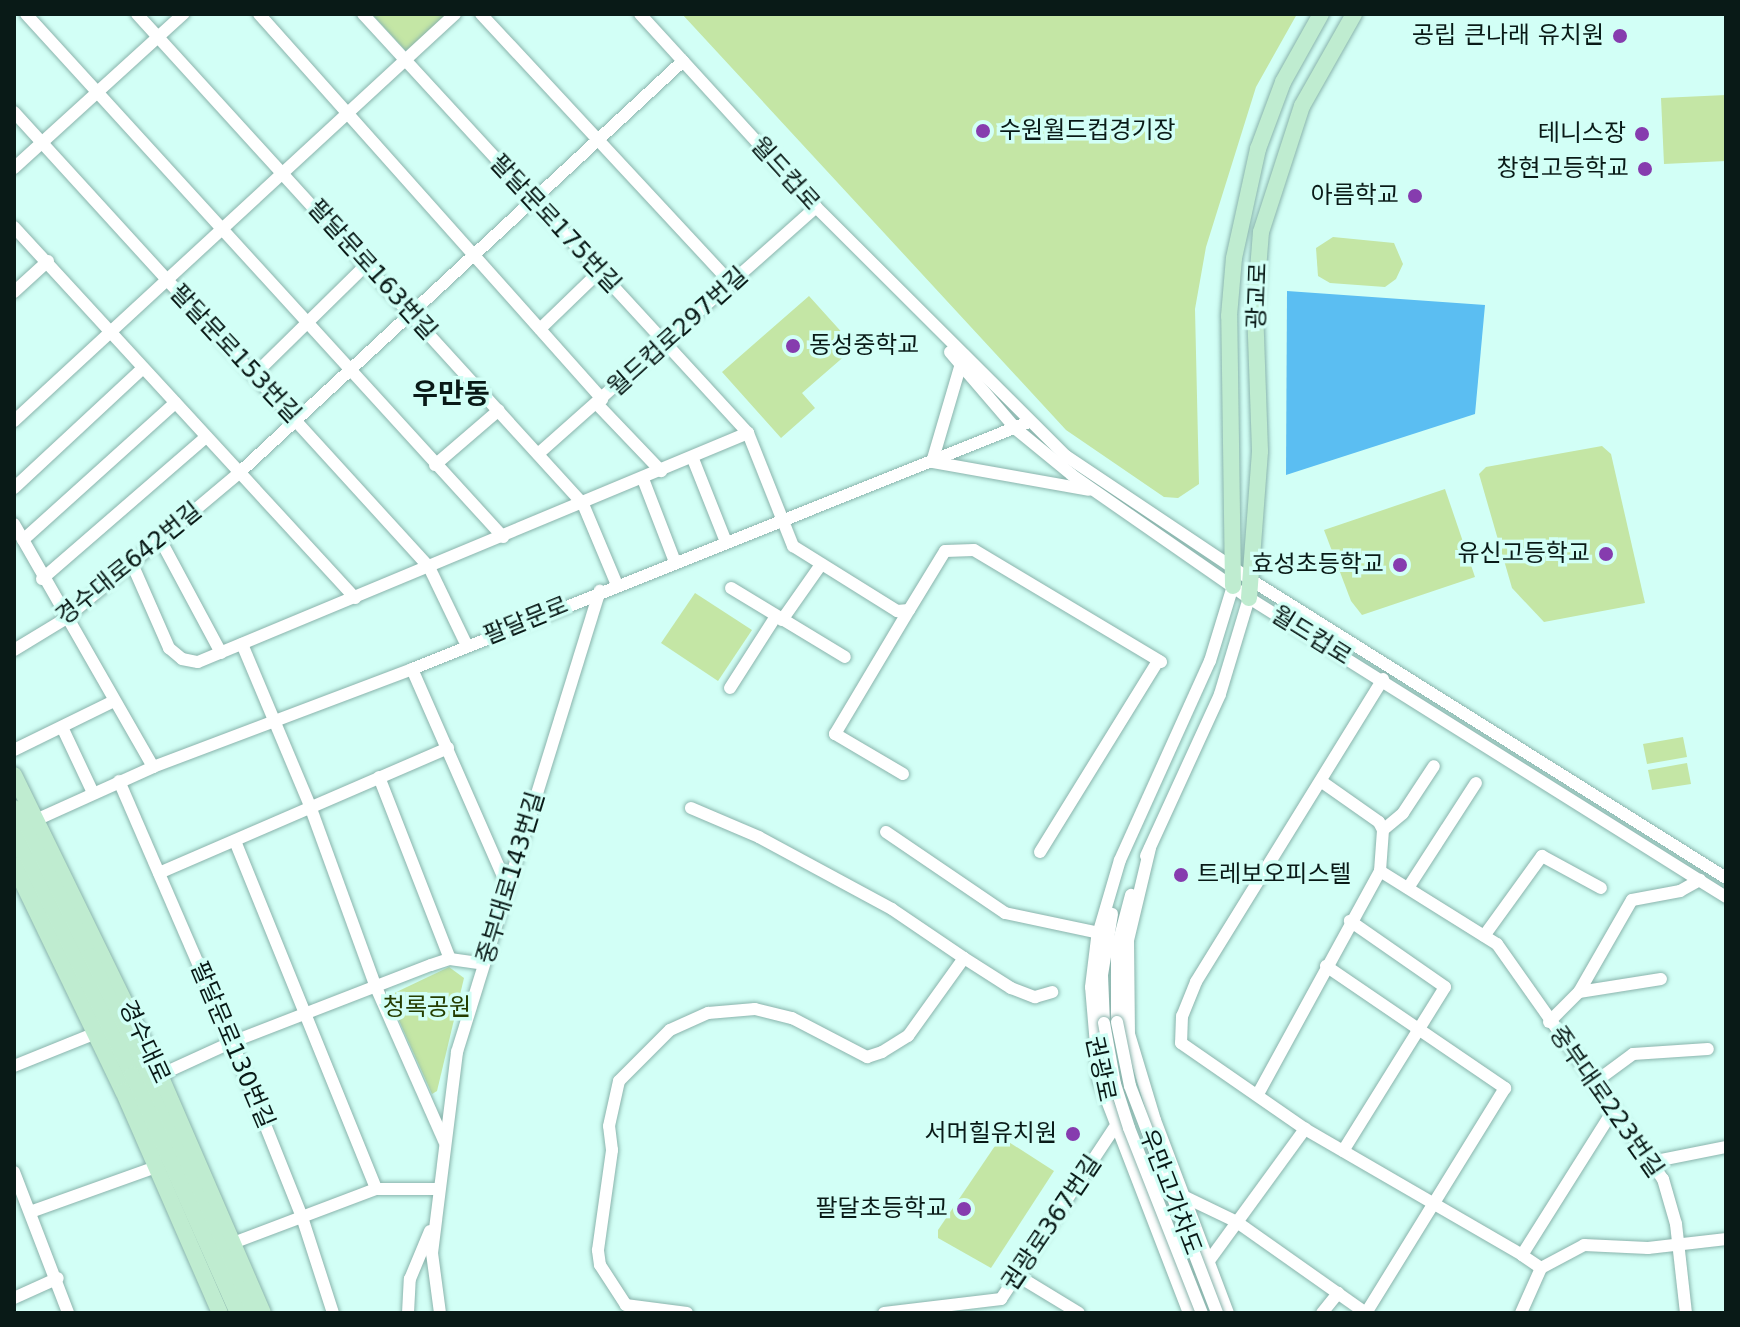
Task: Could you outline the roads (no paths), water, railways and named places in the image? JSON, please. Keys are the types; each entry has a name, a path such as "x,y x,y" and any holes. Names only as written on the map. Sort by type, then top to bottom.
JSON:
{"main road":[{"name":"광교로","path":"1233,586 1229,316 1234,258 1258,149 1283,82 1321,14"},
{"name":"광교로","path":"1249,598 1260,451 1255,308 1261,232 1302,106 1354,14"},
{"name":"경수대로","path":"14,775 160,1075 263,1313"},
{"path":"14,808 90,956 249,1313"},
{"path":"14,835 132,1075 238,1313"},
{"name":"경수대로","path":"14,865 96,1033 216,1312"}],"street":[{"path":"26,14 220,231 503,537"},
{"name":"팔달문로163번길","path":"137,14 583,504 617,585"},
{"path":"14,168 183,14"},
{"path":"259,14 475,255 661,471"},
{"name":"팔달문로175번길","path":"363,14 748,433 779,522 793,546 885,606 909,610"},
{"path":"14,421 455,14"},
{"path":"481,14 732,284"},
{"name":"월드컵로","path":"640,14 816,207 935,329 1066,456 1251,580 1726,878"},
{"name":"경수대로642번길","path":"14,650 65,619 133,566 239,473 683,61"},
{"name":"팔달문로153번길","path":"14,112 429,567 467,646"},
{"name":"월드컵로297번길","path":"538,454 816,207"},
{"path":"14,227 355,598"},
{"path":"14,292 48,261"},
{"path":"255,374 367,264"},
{"path":"540,329 599,272"},
{"name":"월드컵로","path":"935,329 960,367 1046,457 1249,598 1383,679 1726,897"},
{"path":"960,367 932,462 1100,492"},
{"path":"14,488 143,368"},
{"path":"23,540 175,403"},
{"path":"435,465 499,410"},
{"name":"팔달문로","path":"38,819 153,767 412,669 600,591 1029,422"},
{"path":"133,566 169,648 182,659 198,662 693,459 748,433"},
{"path":"42,579 206,437"},
{"path":"693,459 726,542"},
{"path":"643,479 675,562"},
{"path":"14,524 42,579 153,767"},
{"path":"161,541 221,653"},
{"path":"903,774 835,734 945,551 974,550 1160,662 1040,852"},
{"path":"730,688 820,566"},
{"name":"권광로","path":"1184,1310 1114,1128 1099,1080 1090,1017 1099,933 1120,860 1210,661 1233,586"},
{"path":"731,588 845,657"},
{"name":"중부대로143번길","path":"440,1313 433,1277 435,1220 457,1052 600,591"},
{"name":"권광로","path":"1110,1022 1117,948 1150,848 1220,694 1249,598"},
{"path":"242,644 310,806 375,985 444,1143"},
{"path":"412,669 508,888"},
{"path":"1383,679 1326,766 1322,782 1196,982 1182,1016 1181,1043 1305,1129 1541,1268"},
{"path":"14,750 114,701"},
{"path":"62,727 93,793"},
{"path":"159,873 448,748"},
{"path":"1258,1094 1380,871 1383,830 1403,813 1434,766"},
{"path":"379,777 450,959"},
{"name":"팔달문로130번길","path":"119,781 232,1042 302,1217 333,1313"},
{"path":"1322,782 1361,806 1383,830"},
{"path":"1408,888 1476,783"},
{"path":"691,808 759,837 892,909 1011,988 1035,997 1052,992"},
{"name":"권광로","path":"1110,1022 1106,942 1141,819"},
{"path":"886,832 1005,913 1099,933"},
{"path":"235,841 376,1189"},
{"name":"권광로","path":"1150,848 1128,940 1127,1013 1142,1082 1228,1313"},
{"path":"1484,936 1542,856 1601,888"},
{"name":"중부대로223번길","path":"1380,871 1497,944 1549,1022 1663,1179 1678,1245 1686,1313"},
{"path":"1549,1022 1579,992 1632,900 1680,891 1700,880"},
{"path":"1343,1151 1445,987 1350,921"},
{"path":"687,1313 626,1305 600,1265 612,1150 609,1126 619,1081 670,1030 708,1013 755,1009 792,1018 867,1057 882,1052 908,1036 964,958"},
{"path":"160,1075 232,1042 450,959 484,964"},
{"path":"1185,1197 1237,1222 1366,1313 1505,1088 1326,966"},
{"path":"1579,992 1661,979"},
{"name":"우만고가차도","path":"1110,1022 1124,1113 1202,1313"},
{"name":"우만고가차도","path":"1110,1022 1130,1086 1217,1313"},
{"name":"경수대로","path":"14,1066 96,1033"},
{"path":"1595,1082 1633,1054 1708,1049"},
{"path":"1522,1255 1614,1109"},
{"name":"권광로367번길","path":"884,1313 1001,1299 1114,1128"},
{"path":"1184,1310 1208,1262 1305,1129"},
{"path":"1651,1162 1726,1147"},
{"path":"33,1211 156,1167"},
{"path":"14,1172 33,1211 68,1313"},
{"path":"233,1243 376,1189 438,1189"},
{"path":"408,1313 410,1279 435,1220"},
{"path":"1521,1313 1541,1268 1584,1245 1678,1245 1726,1239"},
{"path":"1018,1276 1079,1313"},
{"path":"17,1295 58,1278"},
{"path":"1322,1313 1338,1293"}],"water":[{"path":"1287,291 1485,305 1475,414 1286,475"}],"place":[{"name":"공립 큰나래 유치원","path":"1620,36"},
{"name":"수원월드컵경기장","path":"983,131"},
{"name":"테니스장","path":"1642,134"},
{"name":"창현고등학교","path":"1645,169"},
{"name":"아름학교","path":"1415,196"},
{"name":"동성중학교","path":"793,346"},
{"name":"유신고등학교","path":"1606,554"},
{"name":"효성초등학교","path":"1400,565"},
{"name":"트레보오피스텔","path":"1181,875"},
{"name":"서머힐유치원","path":"1073,1134"},
{"name":"팔달초등학교","path":"964,1209"}],"district":[{"name":"우만동","path":"451,394"}],"park label":[{"name":"청록공원","path":"427,1008"}]}
